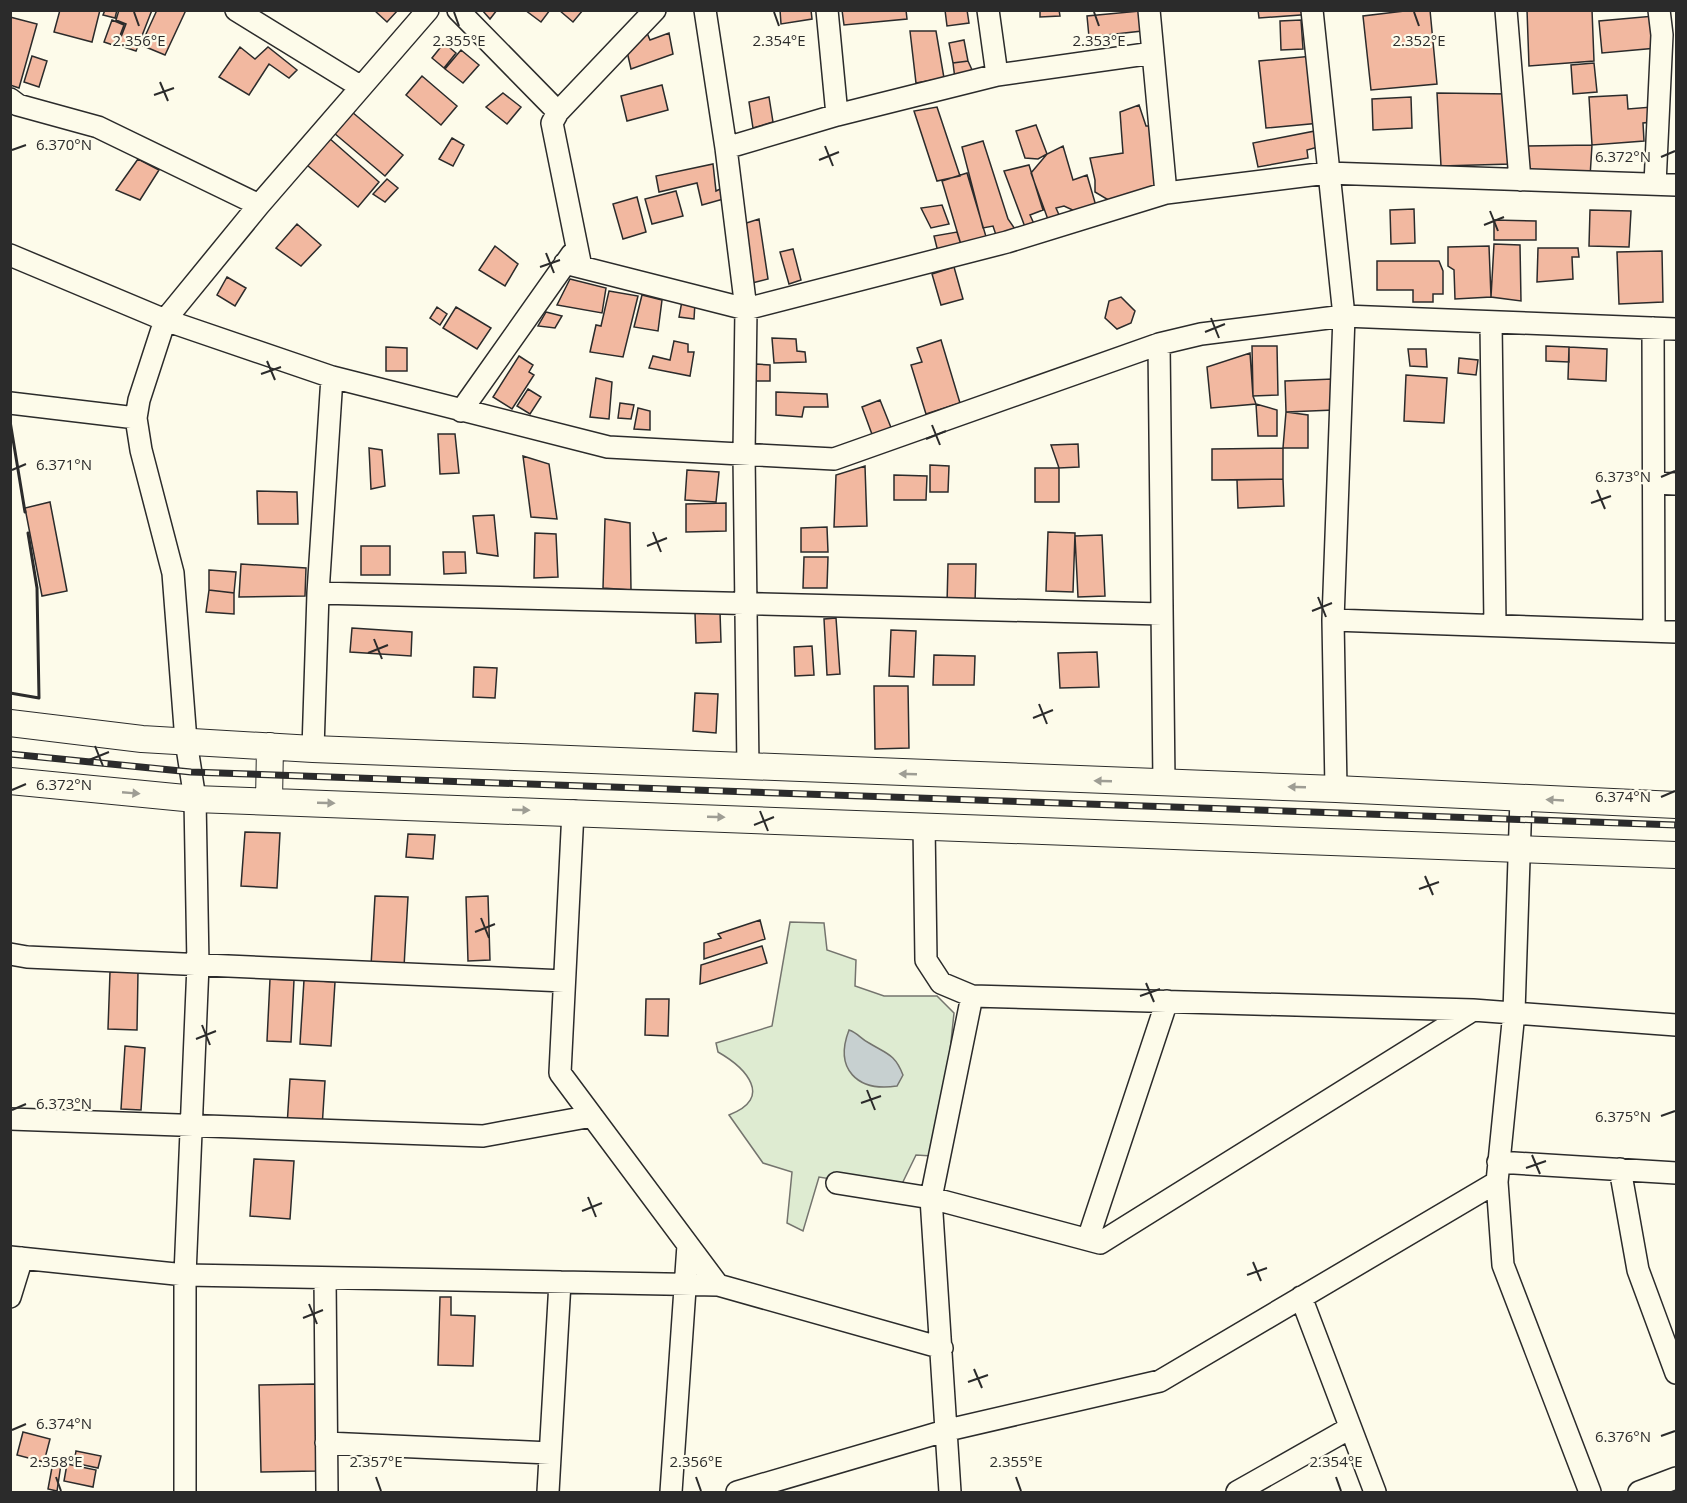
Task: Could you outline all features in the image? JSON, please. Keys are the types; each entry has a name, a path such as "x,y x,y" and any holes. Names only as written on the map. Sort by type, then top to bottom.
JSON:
{"main road":[{"path":"10,723 70,732 313,749 748,768 1335,789 1677,805"},
{"path":"269,801 270,746"},
{"path":"10,781 195,799 1677,855"}],"street":[{"path":"236,10 361,87"},
{"path":"185,1492 185,1275 198,964 195,799 186,741 173,573 141,450 136,418 151,356 165,320 259,205 428,10"},
{"path":"458,10 558,112"},
{"path":"461,411 574,260 552,123 558,112 655,10"},
{"path":"705,10 726,148 746,309 744,454 748,768"},
{"path":"827,10 837,115"},
{"path":"988,10 997,75"},
{"path":"1149,10 1167,193"},
{"path":"1312,10 1326,172 1344,316 1333,620 1335,789"},
{"path":"1506,10 1520,180"},
{"path":"1655,184 1669,36 1659,10"},
{"path":"726,148 837,115 997,75 1153,53"},
{"path":"10,99 18,105 98,127 259,205"},
{"path":"574,260 746,309 1006,242 1167,193 1326,172 1677,185"},
{"path":"10,255 165,320 332,377 461,411 608,447 834,459 1159,344 1201,334 1344,316 1677,329"},
{"path":"1491,323 1495,624"},
{"path":"1653,328 1653,631"},
{"path":"1159,344 1164,783"},
{"path":"313,749 318,593 332,377"},
{"path":"10,403 136,418"},
{"path":"1653,483 1677,484"},
{"path":"318,593 1162,614"},
{"path":"1333,620 1677,632"},
{"path":"1521,798 1514,1012 1498,1172 1503,1265 1590,1492"},
{"path":"573,812 560,1073 718,1285"},
{"path":"924,825 926,960 941,982 972,996 1473,1010 1677,1025"},
{"path":"10,954 27,957 564,981"},
{"path":"950,1492 948,1430 931,1198 972,996"},
{"path":"1088,1239 1167,1001"},
{"path":"837,1183 931,1198 1100,1243 1473,1010"},
{"path":"10,1119 483,1136 592,1116"},
{"path":"1620,1168 1638,1270 1677,1373"},
{"path":"737,1492 948,1430 1160,1381 1301,1298 1498,1172 1620,1168 1677,1173"},
{"path":"671,1492 688,1245"},
{"path":"10,1297 16,1258 185,1275 718,1285 942,1348"},
{"path":"325,1278 327,1492"},
{"path":"548,1492 560,1282"},
{"path":"1301,1298 1375,1492"},
{"path":"1237,1492 1350,1428"},
{"path":"326,1443 550,1453"},
{"path":"1639,1492 1677,1478"}],"green space":[{"path":"790,922 824,923 827,950 856,960 855,986 884,996 937,996 954,1013 945,1099 932,1156 916,1155 899,1190 819,1177 803,1231 787,1223 792,1172 763,1163 729,1115 743,1108 753,1092 746,1074 718,1052 716,1043 772,1026"}],"shaded area":[{"path":"849,1030 886,1052 893,1059 903,1075 897,1086 871,1085 852,1075 845,1056 845,1044"}],"building":[{"path":"60,10 100,10 92,42 54,32"},
{"path":"105,10 117,10 115,18 103,15"},
{"path":"119,10 152,10 136,51 118,45 126,24 116,20"},
{"path":"157,10 186,10 165,55 141,45"},
{"path":"374,10 398,10 387,22"},
{"path":"482,10 497,10 490,19"},
{"path":"525,10 550,10 541,22"},
{"path":"559,10 583,10 573,22"},
{"path":"780,10 811,10 812,19 781,24"},
{"path":"842,10 906,10 907,19 844,25"},
{"path":"945,10 967,10 969,23 947,26"},
{"path":"1040,10 1059,10 1060,16 1040,17"},
{"path":"1258,10 1314,10 1314,14 1259,18"},
{"path":"1430,10 1437,84 1371,90 1363,16"},
{"path":"1527,10 1592,10 1594,61 1529,66"},
{"path":"1140,11 1142,31 1089,37 1087,16"},
{"path":"1654,16 1657,48 1602,53 1599,21"},
{"path":"10,17 37,24 19,88 10,85"},
{"path":"112,20 124,25 116,46 104,42"},
{"path":"1301,20 1303,49 1281,50 1280,21"},
{"path":"645,28 650,40 669,33 673,54 631,69 626,47"},
{"path":"910,31 936,31 944,78 916,83"},
{"path":"964,40 968,61 953,63 949,43"},
{"path":"444,43 456,53 444,68 432,58"},
{"path":"240,47 255,59 268,47 297,70 289,78 269,64 249,95 219,77"},
{"path":"461,50 479,65 463,83 445,69"},
{"path":"32,56 47,61 39,87 24,82"},
{"path":"1313,56 1320,123 1266,128 1259,61"},
{"path":"968,61 973,72 955,79 953,63"},
{"path":"1594,63 1597,92 1573,94 1571,65"},
{"path":"422,76 457,106 441,125 406,95"},
{"path":"662,85 668,110 627,121 621,96"},
{"path":"503,93 521,107 507,124 486,107"},
{"path":"1437,93 1510,94 1511,164 1441,166"},
{"path":"1627,95 1628,109 1652,107 1653,122 1643,123 1644,141 1592,145 1589,97"},
{"path":"769,97 773,122 753,128 749,102"},
{"path":"1411,97 1412,128 1373,130 1372,99"},
{"path":"1139,105 1146,126 1154,126 1155,188 1110,201 1095,192 1090,158 1123,153 1120,112"},
{"path":"937,107 960,176 937,181 914,111"},
{"path":"352,112 403,155 385,176 334,133"},
{"path":"1036,125 1047,154 1038,159 1025,158 1016,131"},
{"path":"1315,131 1318,147 1307,150 1308,158 1258,167 1253,143"},
{"path":"329,138 379,182 358,207 302,161"},
{"path":"452,138 464,145 453,166 439,159"},
{"path":"983,141 1008,219 1015,229 996,235 993,226 983,228 962,147"},
{"path":"1592,145 1590,177 1526,175 1527,146"},
{"path":"1063,146 1073,180 1087,175 1096,206 1077,212 1064,206 1056,208 1063,224 1050,225 1031,173 1047,154"},
{"path":"138,159 159,170 140,200 116,190"},
{"path":"713,164 716,191 724,187 727,198 702,205 697,183 659,192 656,176"},
{"path":"1029,165 1043,210 1030,215 1035,226 1025,227 1004,171"},
{"path":"967,173 987,240 962,248 942,181"},
{"path":"387,179 398,188 385,202 373,194"},
{"path":"676,191 683,216 652,224 645,199"},
{"path":"637,197 646,232 623,239 613,204"},
{"path":"942,205 949,224 931,228 921,208"},
{"path":"1414,209 1415,243 1391,244 1390,210"},
{"path":"1590,210 1631,211 1629,247 1589,246"},
{"path":"759,219 768,279 748,284 740,225"},
{"path":"1494,220 1536,221 1536,240 1494,240"},
{"path":"297,224 321,245 301,266 276,248"},
{"path":"957,232 962,248 938,252 934,236"},
{"path":"1494,244 1520,245 1521,301 1491,297"},
{"path":"495,246 518,264 505,286 479,270"},
{"path":"1489,246 1491,297 1455,299 1454,270 1448,266 1448,247"},
{"path":"1538,248 1578,248 1579,257 1572,257 1573,279 1537,282"},
{"path":"793,249 801,280 789,284 780,252"},
{"path":"1662,251 1663,302 1619,304 1617,252"},
{"path":"1377,261 1439,261 1443,271 1443,294 1433,294 1433,302 1413,302 1413,290 1377,290"},
{"path":"954,267 963,299 941,305 932,274"},
{"path":"227,277 246,288 235,306 217,295"},
{"path":"570,279 606,288 602,313 557,305"},
{"path":"609,291 638,296 623,357 590,352 596,325 601,326"},
{"path":"642,295 662,300 658,331 634,327"},
{"path":"1121,297 1135,311 1131,323 1117,329 1105,318 1109,301"},
{"path":"682,301 695,303 694,319 679,317"},
{"path":"437,307 447,314 440,325 430,318"},
{"path":"456,307 491,328 477,349 443,328"},
{"path":"546,312 562,316 555,328 538,326"},
{"path":"772,338 796,339 797,351 805,352 806,362 774,363"},
{"path":"941,340 960,403 926,414 911,365 922,362 917,348"},
{"path":"674,341 688,344 688,352 694,352 690,376 649,368 653,356 670,360"},
{"path":"1252,346 1277,346 1278,395 1253,396"},
{"path":"1546,346 1569,347 1569,362 1546,361"},
{"path":"386,347 407,348 407,371 386,371"},
{"path":"1569,347 1607,349 1606,381 1568,379"},
{"path":"1408,349 1426,349 1427,367 1410,366"},
{"path":"1250,353 1253,396 1256,404 1211,408 1207,367"},
{"path":"519,356 533,365 529,372 534,375 512,409 493,397"},
{"path":"1459,358 1478,360 1476,375 1458,373"},
{"path":"756,364 770,365 770,381 756,381"},
{"path":"1406,375 1447,378 1444,423 1404,421"},
{"path":"596,378 612,382 609,419 590,417"},
{"path":"1333,379 1334,410 1286,412 1285,381"},
{"path":"528,389 541,397 530,414 517,406"},
{"path":"776,392 827,394 828,407 804,407 802,417 776,415"},
{"path":"880,400 892,430 873,437 862,407"},
{"path":"620,403 634,405 631,419 618,418"},
{"path":"1256,404 1277,410 1277,436 1258,436"},
{"path":"638,408 650,411 650,430 634,429"},
{"path":"1286,412 1308,415 1308,448 1283,448"},
{"path":"438,434 455,434 459,473 440,474"},
{"path":"1078,444 1079,467 1059,468 1051,445"},
{"path":"369,448 382,450 385,486 371,489"},
{"path":"1283,448 1283,479 1212,480 1212,449"},
{"path":"523,456 549,464 557,519 531,517"},
{"path":"930,465 949,466 948,492 930,492"},
{"path":"865,466 867,526 834,527 836,475"},
{"path":"1035,468 1059,468 1059,502 1035,502"},
{"path":"687,470 719,472 716,502 685,500"},
{"path":"894,475 927,476 926,500 894,500"},
{"path":"1283,479 1284,506 1238,508 1237,480"},
{"path":"257,491 297,492 298,524 258,524"},
{"path":"50,502 67,591 42,596 25,508"},
{"path":"726,503 726,531 686,532 686,504"},
{"path":"494,515 498,556 477,553 473,516"},
{"path":"605,519 630,523 631,590 603,588"},
{"path":"827,527 828,552 801,552 801,528"},
{"path":"1048,532 1075,533 1073,592 1046,591"},
{"path":"535,533 556,534 558,577 534,578"},
{"path":"1102,535 1105,596 1078,597 1075,536"},
{"path":"361,546 390,546 390,575 361,575"},
{"path":"443,552 465,552 466,573 444,574"},
{"path":"804,557 828,557 827,588 803,588"},
{"path":"241,564 306,568 305,596 239,597"},
{"path":"948,564 976,564 975,604 947,604"},
{"path":"209,570 236,572 234,593 209,590"},
{"path":"209,590 234,593 234,614 206,612"},
{"path":"720,612 721,642 696,643 695,613"},
{"path":"836,618 840,674 827,675 824,619"},
{"path":"352,628 412,632 411,656 350,652"},
{"path":"891,630 916,631 914,677 889,676"},
{"path":"812,646 814,675 795,676 794,647"},
{"path":"1097,652 1099,687 1060,688 1058,653"},
{"path":"934,655 975,656 974,685 933,685"},
{"path":"474,667 497,668 495,698 473,697"},
{"path":"874,686 908,686 909,748 875,749"},
{"path":"695,693 718,694 716,733 693,731"},
{"path":"245,832 280,833 277,888 241,886"},
{"path":"408,834 435,835 433,859 406,857"},
{"path":"375,896 408,897 404,967 371,966"},
{"path":"488,896 490,960 468,961 466,897"},
{"path":"760,920 765,939 704,959 704,943 721,938 718,934"},
{"path":"762,946 767,963 700,984 701,965"},
{"path":"110,972 138,972 137,1030 108,1029"},
{"path":"270,979 294,980 291,1042 267,1041"},
{"path":"304,980 335,982 331,1046 300,1044"},
{"path":"646,999 669,999 668,1036 645,1035"},
{"path":"125,1046 145,1048 141,1110 121,1109"},
{"path":"290,1079 325,1081 322,1128 287,1126"},
{"path":"254,1159 294,1161 290,1219 250,1216"},
{"path":"440,1297 451,1297 451,1315 475,1316 473,1366 438,1365"},
{"path":"315,1384 316,1471 261,1472 259,1385"},
{"path":"23,1432 50,1439 44,1462 17,1455"},
{"path":"76,1451 101,1456 98,1468 74,1463"},
{"path":"53,1462 61,1464 57,1491 48,1489"},
{"path":"67,1464 96,1470 93,1487 64,1481"}],"railway":[{"path":"10,754 191,772 1676,825"}],"wall":[{"path":"10,421 25,512"},
{"path":"10,693 39,698 37,588 28,533"}]}
